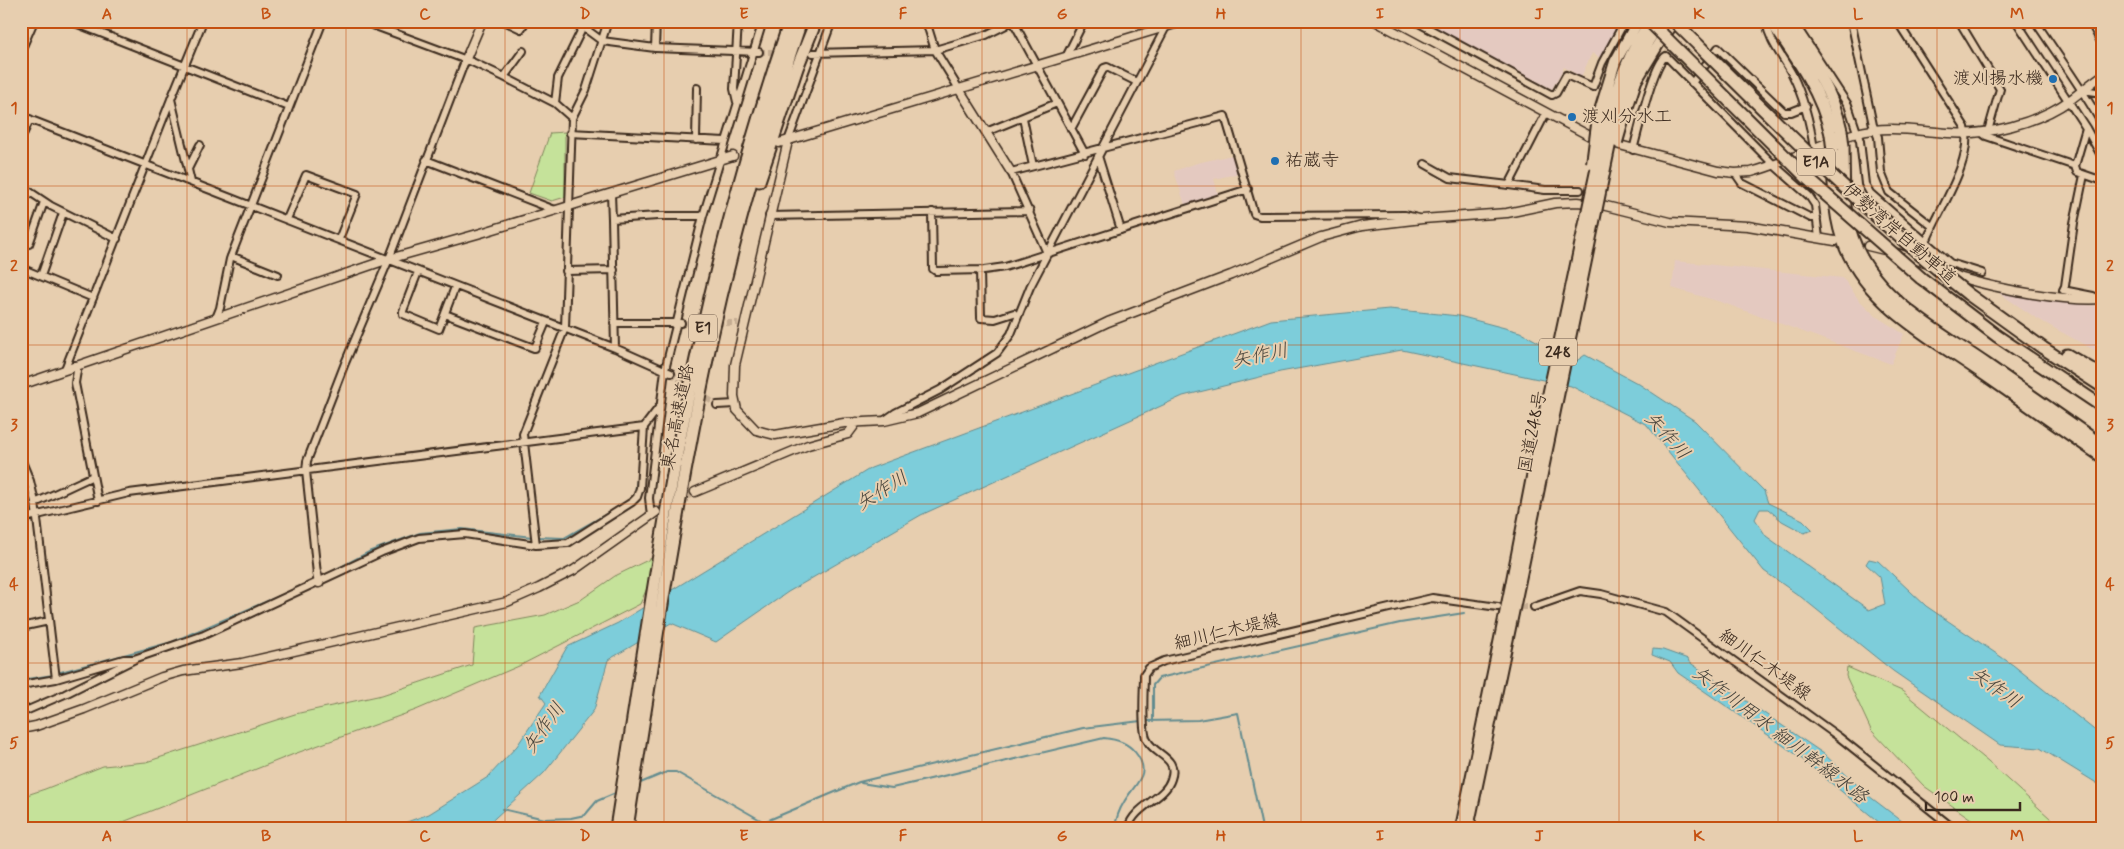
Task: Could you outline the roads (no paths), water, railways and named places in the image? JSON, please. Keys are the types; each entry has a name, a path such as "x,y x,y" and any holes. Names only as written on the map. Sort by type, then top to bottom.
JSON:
{"highway":[{"path":"759,114 785,21"},
{"name":"東名高速道路","path":"616,828 661,544 699,342 735,197 759,114 790,21"},
{"name":"東名高速道路","path":"627,828 659,620 699,399 724,287 770,117 801,21"},
{"path":"724,287 797,68 816,21"},
{"name":"248","path":"1611,119 1614,62 1638,21"},
{"name":"国道248号","path":"1468,828 1515,585 1546,405 1591,197 1622,74 1633,49 1650,21"},
{"name":"伊勢湾岸自動車道","path":"1650,21 1808,179 1921,278 2033,361 2103,407"},
{"name":"国道248号","path":"1461,828 1606,168 1612,164 1611,119 1630,73 1649,37 1661,21"},
{"name":"248","path":"1611,119 1675,21"},
{"name":"伊勢湾岸自動車道","path":"1675,21 1826,171 1906,243 1998,316 2103,387"},
{"path":"1771,21 1812,82 1836,132"},
{"path":"1784,21 1822,78 1834,104 1844,198 1850,233 1862,260 1880,285 1914,314 2103,446"},
{"path":"1838,148 1836,207 1842,234 1857,269 1874,290 1908,321 2103,457"},
{"path":"1998,316 2103,376"},
{"path":"2033,361 2103,413"}],"street":[{"path":"21,51 34,21"},
{"path":"70,21 290,107"},
{"path":"65,369 184,64 203,21"},
{"path":"216,318 220,308 231,256 323,21"},
{"path":"362,21 504,77 554,103 572,118"},
{"path":"318,583 306,471 307,461 482,21"},
{"path":"504,21 521,29 526,21"},
{"path":"576,21 602,40 655,48 756,52"},
{"path":"536,545 523,434 565,328 572,118 586,90 608,21"},
{"path":"655,48 656,21"},
{"path":"737,102 734,89 738,21"},
{"path":"21,730 84,709 162,677 184,671 242,663 507,602 540,588 574,570 654,514 649,498 660,406 704,216 737,102 756,52 763,21"},
{"path":"832,21 816,52 788,141 741,323 735,365 735,404 744,419 756,430 768,434 788,434 857,422 884,421 918,412 1108,322 1231,275 1321,237 1362,226 1422,219 1507,213 1555,203 1578,202 1602,205 1670,222 1748,226 1835,241"},
{"path":"926,21 935,50 1011,172 1030,211 1047,253"},
{"path":"816,52 935,50 986,35 1006,25 1008,21"},
{"path":"1013,21 1085,154"},
{"path":"1066,57 1084,21"},
{"path":"779,143 1037,66 1167,24 1185,21"},
{"path":"1375,21 1588,135 1633,150 1718,171 1735,173 1751,172 1774,165 1857,133 1902,129 1950,134 1984,132 2028,121 2070,101 2103,75"},
{"path":"1414,21 1552,95 1556,94 1566,75 1593,88 1602,62 1625,21"},
{"path":"1766,21 1769,36 1791,72 1806,106 1814,149"},
{"path":"1793,21 1842,93 1848,105 1857,133 1864,184 1870,193 1950,263 1982,273"},
{"path":"1851,21 1878,137 1880,164 1889,192 1932,226"},
{"path":"1898,21 1965,127 1966,132 1967,140 1956,181 1932,226 1926,242"},
{"path":"1959,21 2000,89 1984,132"},
{"path":"2016,21 2070,101 2103,159"},
{"path":"2090,21 2103,46"},
{"path":"2038,22 2103,126"},
{"path":"884,421 895,412 940,390 997,353 1011,334 1030,287 1047,253 1167,24"},
{"path":"554,103 558,78 583,27"},
{"path":"1692,84 1718,48 1784,112 1791,112 1806,106"},
{"path":"504,77 523,51"},
{"path":"1633,150 1653,77 1662,59 1666,56 1774,165 1809,196 1815,205 1818,238"},
{"path":"1071,129 1104,68 1107,67 1137,82"},
{"path":"696,140 697,88"},
{"path":"2082,91 2103,93"},
{"path":"171,99 191,182"},
{"path":"986,132 1057,104"},
{"path":"1508,185 1546,113"},
{"path":"21,116 389,258 418,272 615,348 668,372"},
{"path":"1011,172 1225,116 1254,214 1260,216 1405,215 1422,219"},
{"path":"1022,118 1033,166"},
{"path":"21,139 30,119"},
{"path":"2086,128 2075,166 2077,172 2103,181"},
{"path":"1984,132 1986,136 2075,166"},
{"path":"570,133 725,141"},
{"path":"188,169 200,145"},
{"path":"21,385 389,258 611,194 733,156"},
{"path":"1098,156 1121,230"},
{"path":"426,160 555,210"},
{"path":"1424,164 1450,178 1545,190 1580,190"},
{"path":"1735,173 1742,183 1811,218 1817,218"},
{"path":"287,219 306,175 357,194 339,239"},
{"path":"2084,175 2063,290 2101,299"},
{"path":"21,186 63,213 117,239"},
{"path":"932,212 933,269 936,271 980,270 1005,267 1248,189"},
{"path":"611,194 615,348"},
{"path":"29,244 44,202"},
{"path":"769,216 1030,211"},
{"path":"41,276 63,213"},
{"path":"612,219 704,216"},
{"path":"1868,246 1897,253 1961,277 1997,286 2059,297 2101,299"},
{"path":"231,256 278,275"},
{"path":"21,268 92,298"},
{"path":"566,271 614,270"},
{"path":"980,270 981,318 994,319 1014,313"},
{"path":"418,272 403,311 404,314 439,329 455,286"},
{"path":"445,314 534,348 536,348 546,322"},
{"path":"614,322 679,322"},
{"path":"74,366 77,371 75,383 98,501"},
{"path":"717,405 735,404"},
{"path":"21,713 65,694 137,658 204,635 382,552 419,538 465,534 536,545 568,543 637,497 640,488 644,427 660,406"},
{"path":"695,492 808,445 848,434 857,422"},
{"path":"21,519 129,493 644,427"},
{"path":"21,459 30,481 37,515 56,679"},
{"path":"35,503 93,476"},
{"name":"細川仁木堤線","path":"1534,607 1580,591 1602,594 1666,612 1839,737 1953,828"},
{"name":"細川仁木堤線","path":"1128,828 1130,821 1140,809 1162,792 1171,781 1173,769 1169,760 1147,741 1144,731 1144,675 1149,668 1164,662 1432,598 1498,607"},
{"path":"21,627 49,621"},
{"path":"21,685 56,679 124,659 137,658"}],"water":[{"name":"矢作川","path":"1389,309 1459,316 1520,332 1575,362 1585,355 1639,384 1695,421 1764,491 1768,503 1803,520 1813,530 1804,533 1782,521 1768,509 1760,509 1755,519 1766,536 1869,610 1885,604 1880,577 1866,564 1869,559 1878,561 1926,606 2013,665 2103,737 2103,787 2040,748 2000,745 1893,671 1801,597 1764,571 1647,425 1571,386 1402,350 1280,372 1183,396 921,515 788,592 716,642 671,623 608,660 594,710 544,773 484,828 390,828 429,814 488,777 517,746 546,703 540,695 567,647 618,623 871,468 1271,320"},
{"name":"矢作川用水 細川幹線水路","path":"1653,649 1663,650 1688,659 1689,662 1824,754 1869,796 1911,828 1886,828 1797,755 1678,673 1670,662 1652,655"}],"waterway":[{"path":"630,501 635,493 638,472"},
{"path":"537,537 564,538 617,508"},
{"path":"320,578 371,551 420,533 462,529 532,537"},
{"path":"57,673 172,642 291,591"},
{"path":"1153,721 1153,685 1159,678 1400,623 1464,613"},
{"path":"21,680 53,675"},
{"path":"1146,721 1198,720 1238,713 1262,828"},
{"path":"638,784 667,772 676,772 764,822 859,782 1083,728 1141,721"},
{"path":"861,783 892,788 1104,738 1112,739 1125,743 1132,749 1142,766 1140,778 1121,808 1115,828"},
{"path":"502,809 545,819 571,818 585,815 597,801 618,792"}],"tunnel":[{"path":"759,52 781,52"},
{"path":"681,323 738,323"},
{"path":"671,373 691,387"},
{"path":"699,393 717,405"},
{"path":"656,512 695,492"},
{"path":"1512,607 1534,607"}],"place":[{"name":"渡刈揚水機","path":"2053,79"},
{"name":"渡刈分水工","path":"1572,117"},
{"name":"祐蔵寺","path":"1275,161"}]}
